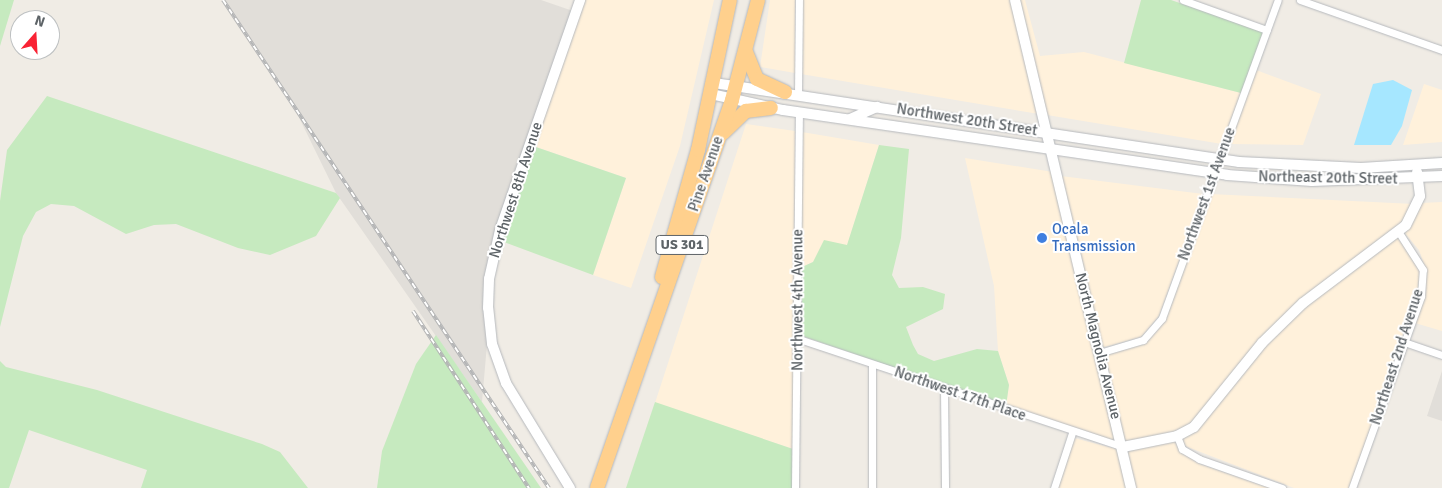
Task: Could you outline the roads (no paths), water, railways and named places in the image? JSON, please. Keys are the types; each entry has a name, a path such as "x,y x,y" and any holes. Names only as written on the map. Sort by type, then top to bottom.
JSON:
{"highway":[{"name":"Pine Avenue","path":"597,488 686,216 730,0"},
{"name":"Pine Avenue","path":"588,488 686,216 719,137 734,94 758,0"},
{"path":"746,52 757,78 792,93"},
{"path":"719,137 746,111 771,108"}],"main road":[{"name":"Northwest 8th Avenue","path":"570,488 506,383 492,344 489,317 492,258 580,0"},
{"name":"North Magnolia Avenue","path":"1016,0 1123,447 1131,488"},
{"name":"Northwest 20th Street","path":"712,89 734,94 771,108 799,113 1051,151 1214,172"},
{"name":"Northwest 20th Street","path":"734,94 792,93 1219,160"},
{"path":"847,120 877,106"},
{"name":"Northeast 20th Street","path":"1219,160 1312,166 1442,163"},
{"path":"1123,447 1177,436 1194,427 1262,343 1303,303 1398,230 1417,208 1419,178 1415,165"},
{"name":"Northeast 20th Street","path":"1214,172 1312,181 1442,176"}],"street":[{"path":"792,93 798,0"},
{"path":"1183,0 1267,30"},
{"name":"Northwest 1st Avenue","path":"1099,353 1143,340 1153,331 1278,0"},
{"path":"1300,0 1442,50"},
{"name":"Northwest 4th Avenue","path":"795,488 799,339 799,113"},
{"name":"Northeast 2nd Avenue","path":"1352,488 1421,296 1423,270 1398,230"},
{"name":"Northwest 17th Place","path":"799,339 1072,433 1123,447"},
{"path":"1404,342 1442,355"},
{"path":"872,364 872,488"},
{"path":"944,388 945,488"},
{"path":"1054,488 1072,433"},
{"path":"1177,436 1182,449 1202,460 1282,488"}],"water":[{"path":"1393,80 1412,90 1402,126 1391,145 1354,145 1373,84"}],"railway":[{"path":"223,0 549,488"},
{"path":"413,311 529,488"}],"place":[{"name":"Ocala Transmission","path":"1042,238"}]}
